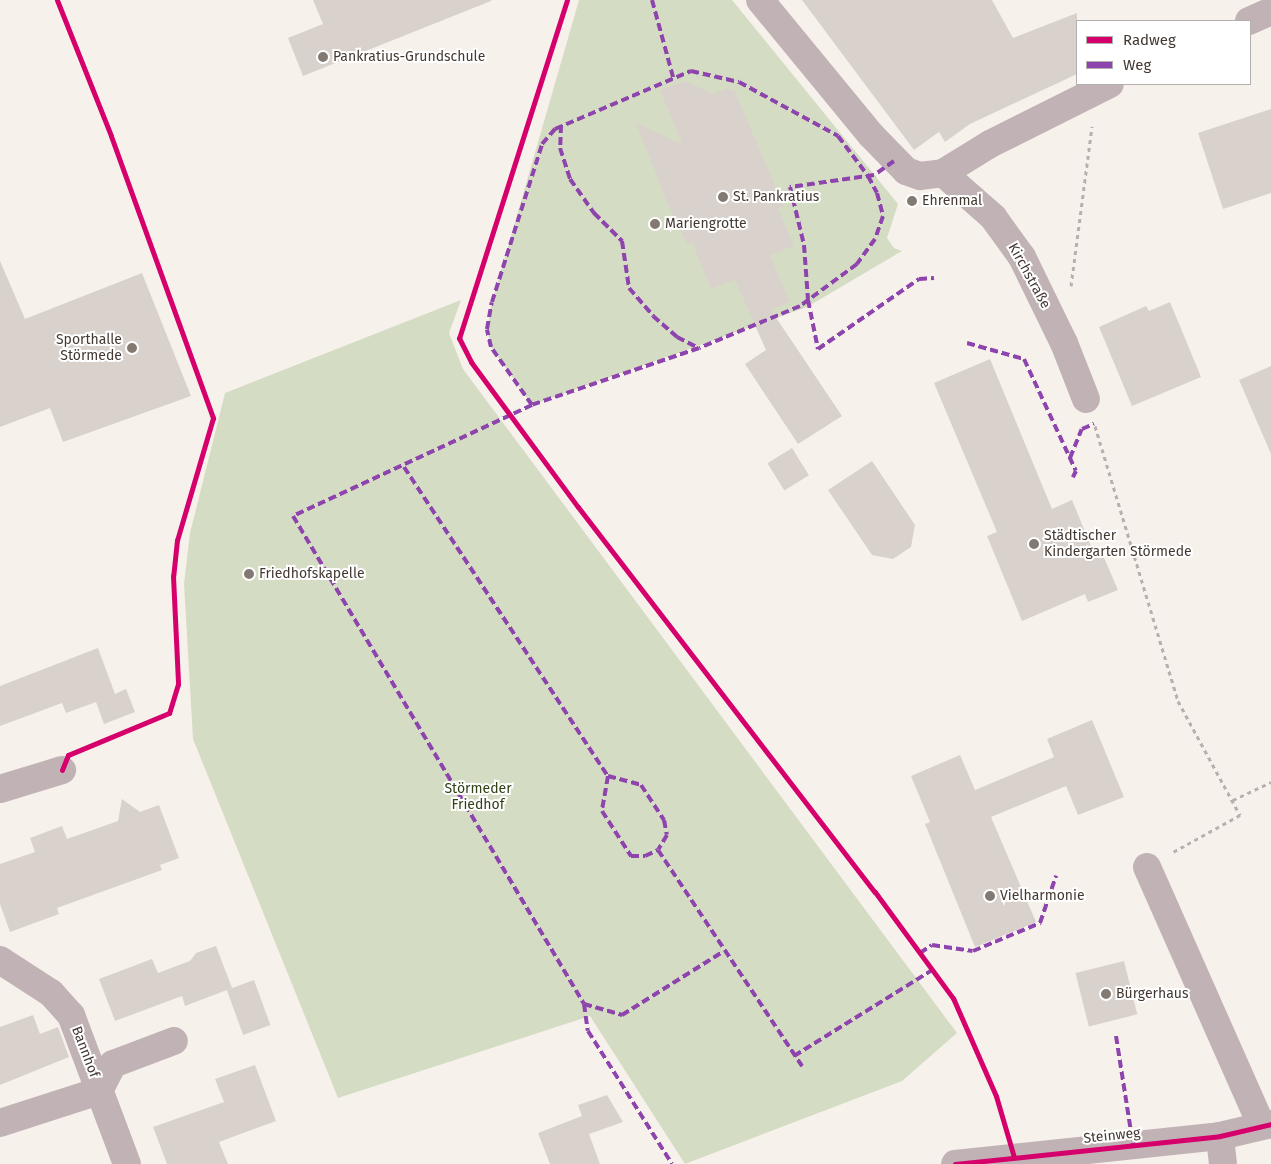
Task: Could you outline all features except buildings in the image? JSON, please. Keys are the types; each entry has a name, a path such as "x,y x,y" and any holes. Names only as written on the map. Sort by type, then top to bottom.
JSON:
{"street":[{"path":"760,0 894,161 906,171 920,176 943,173 990,144 1106,85"},
{"path":"1250,20 1271,11"},
{"name":"Kirchstraße","path":"943,173 994,218 1022,257 1064,343 1086,400"},
{"path":"0,789 62,770"},
{"path":"1146,867 1266,1125"},
{"name":"Bannhof","path":"0,960 51,993 70,1015 128,1164"},
{"name":"Bannhof","path":"0,1123 99,1090 114,1064 174,1041"},
{"name":"Steinweg","path":"954,1164 1220,1136 1266,1125"},
{"path":"1220,1136 1223,1164"}],"path":[{"path":"1070,296 1090,135 1106,85"},
{"path":"1086,400 1107,458 1160,650 1178,701 1240,815 1146,867"},
{"path":"1233,800 1271,782"}],"green space":[{"path":"579,0 732,0 898,204 887,238 894,248 902,251 807,307 532,405 491,347 487,329 492,302"},
{"name":"Störmeder Friedhof","path":"461,300 449,333 463,369 957,1033 902,1081 685,1164 590,1016 338,1098 193,739 184,584 190,533 225,393"}],"marked path":[{"path":"652,0 673,77"},
{"path":"532,405 491,347 487,329 492,302 542,144 555,129 691,71 739,82 838,136 868,176 877,193 883,216 875,239 857,264 800,306 699,348 532,405 293,516 584,1004 588,1031 672,1164"},
{"path":"561,125 560,148 570,179 594,213 622,241 629,288 653,316 677,337 699,348"},
{"path":"894,161 874,175 790,187 804,245 808,300 818,349 919,279 934,278"},
{"path":"967,343 1024,359 1076,471 1073,477"},
{"path":"1070,458 1082,429 1094,424"},
{"path":"404,467 608,776 641,785 664,820 667,835 658,850 802,1066"},
{"path":"608,776 602,811 631,856 645,856 658,850"},
{"path":"920,953 932,945 973,951 1040,923 1056,876"},
{"path":"584,1004 622,1015 724,951"},
{"path":"794,1056 932,970"},
{"path":"1116,1036 1133,1145"}],"cycle path":[{"path":"57,0 111,136 213,418 177,540 173,576 178,684 169,713 68,755 62,770"},
{"path":"567,0 459,338 471,362 578,507 875,892 953,998 996,1096 1014,1157"},
{"path":"955,1164 1220,1136 1271,1124"}],"place":[{"name":"Pankratius-Grundschule","path":"323,57"},
{"name":"St. Pankratius","path":"723,197"},
{"name":"Ehrenmal","path":"912,201"},
{"name":"Mariengrotte","path":"655,224"},
{"name":"Sporthalle Störmede","path":"132,348"},
{"name":"Städtischer Kindergarten Störmede","path":"1034,544"},
{"name":"Friedhofskapelle","path":"249,574"},
{"name":"Vielharmonie","path":"990,896"},
{"name":"Bürgerhaus","path":"1106,994"}]}
